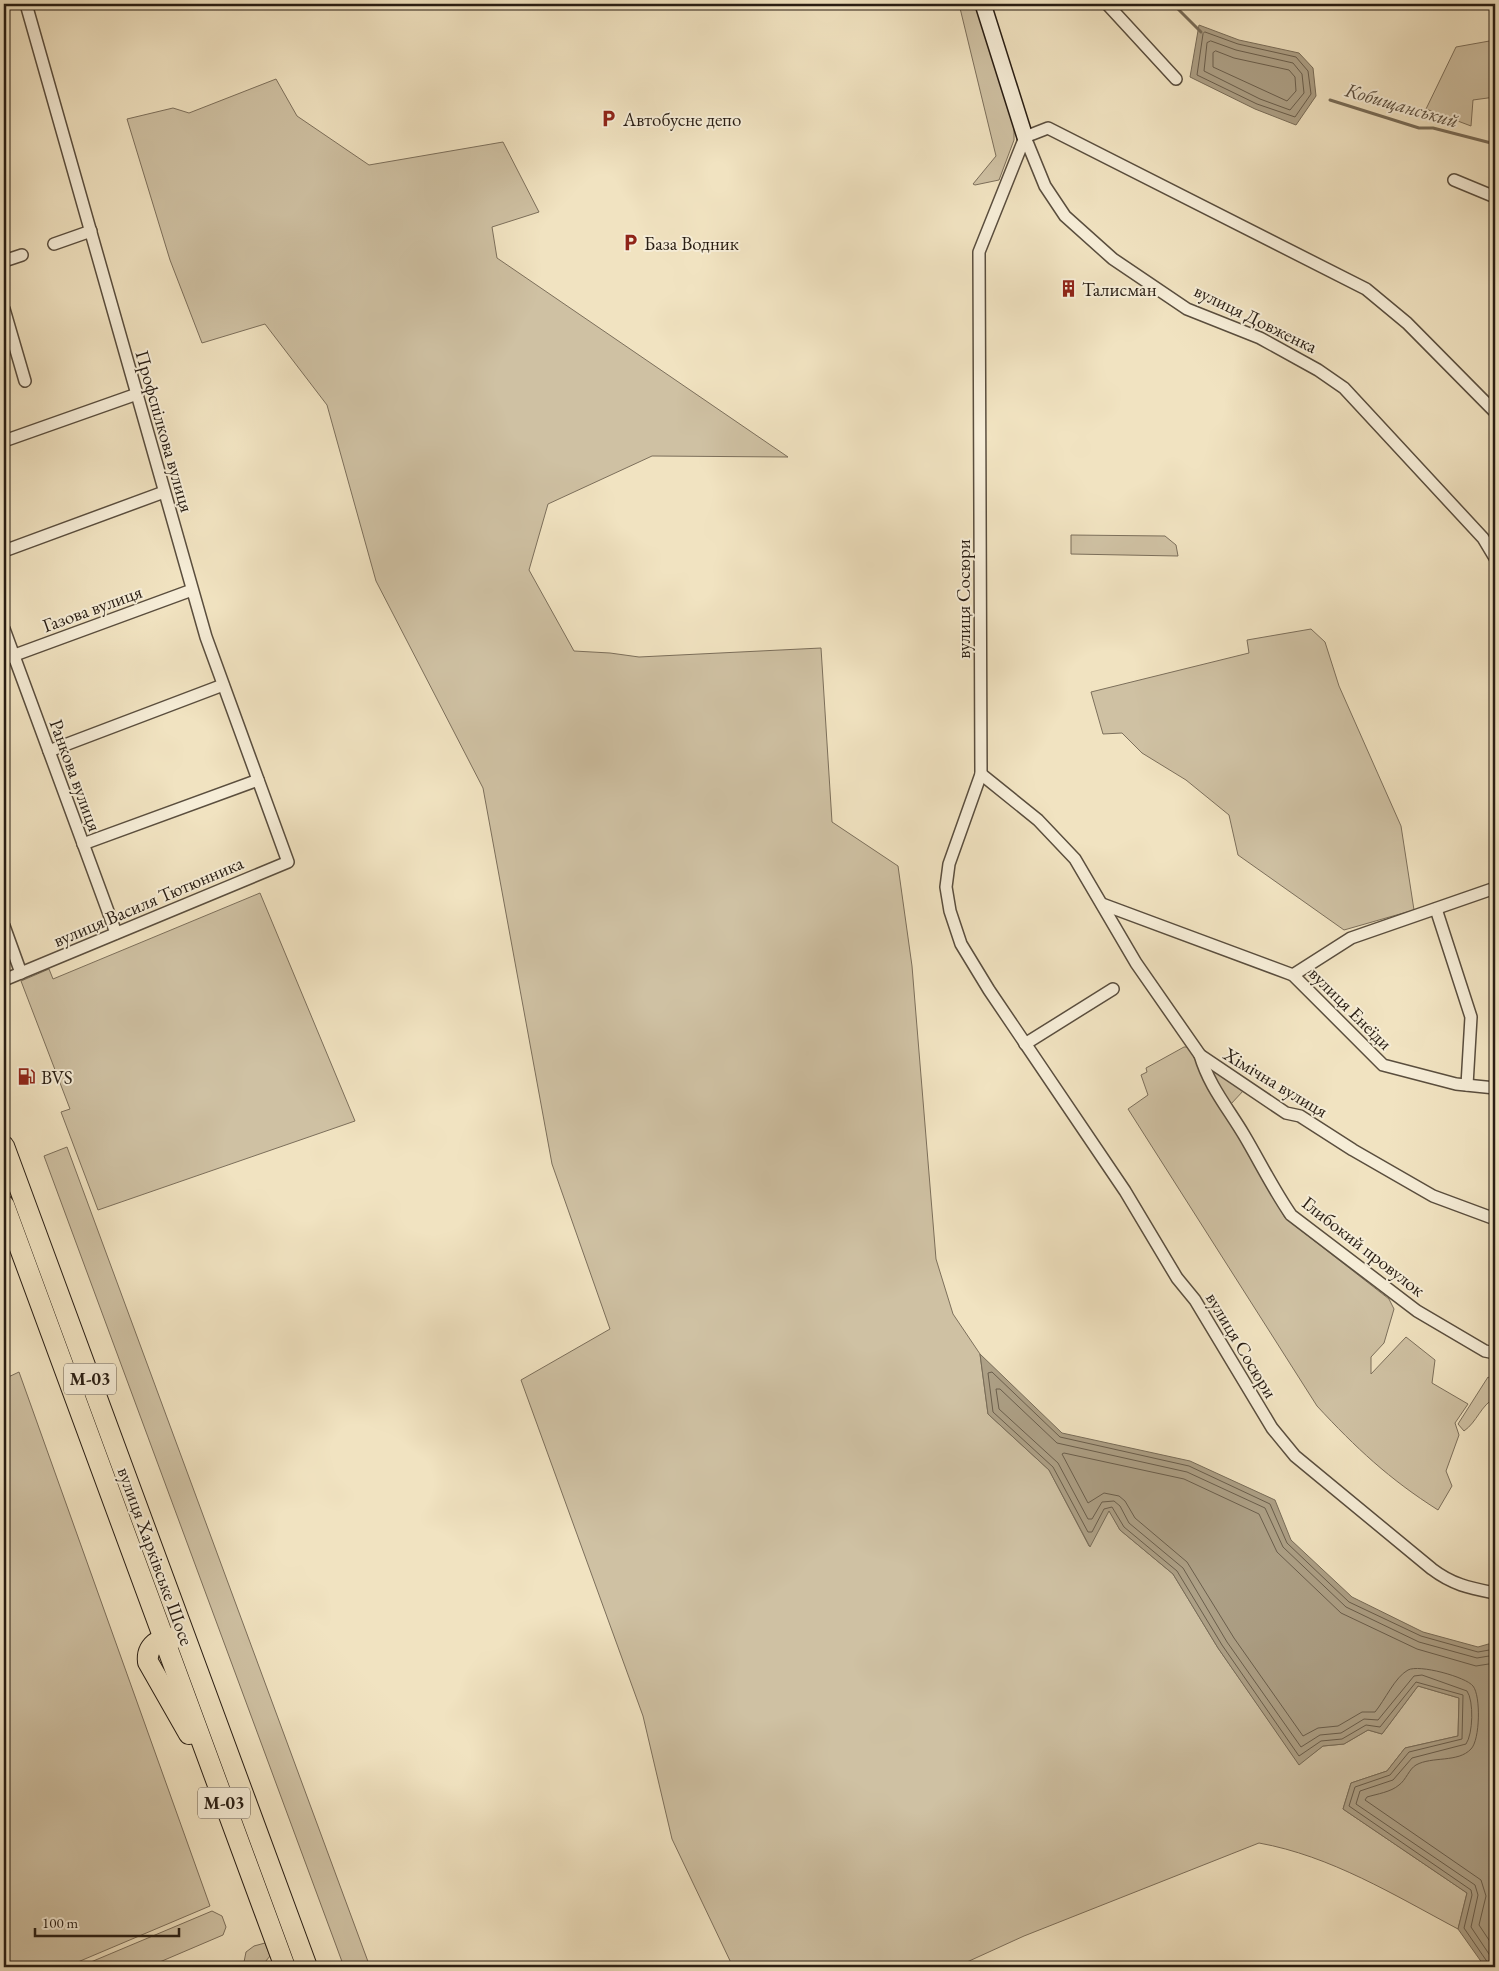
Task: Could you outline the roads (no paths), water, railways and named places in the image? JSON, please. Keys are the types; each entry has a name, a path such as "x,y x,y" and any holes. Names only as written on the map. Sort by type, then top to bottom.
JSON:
{"highway":[{"name":"вулиця Харківське Шосе","path":"4,1146 307,1967"},
{"name":"вулиця Харківське Шосе","path":"4,1206 164,1639"},
{"path":"164,1639 176,1639 190,1650"},
{"name":"М-03","path":"164,1639 151,1647 147,1654 148,1662 215,1779 285,1967"}],"street":[{"name":"Профспілкова вулиця","path":"26,4 206,637 288,862"},
{"name":"вулиця Довженка","path":"983,4 1025,137 1045,186 1065,216 1113,259 1188,309 1260,338 1318,370 1344,388 1483,538 1495,558"},
{"path":"1107,4 1176,79"},
{"path":"1025,137 1048,128 1366,289 1407,323 1495,412"},
{"name":"вулиця Сосюри","path":"1025,137 979,252 981,774 949,864 946,887 950,911 961,944 1025,1044 1125,1191 1177,1278 1195,1300 1272,1428 1294,1456 1401,1546 1448,1581 1467,1587 1495,1592"},
{"path":"1454,180 1495,197"},
{"path":"54,244 91,231"},
{"path":"4,261 22,255"},
{"path":"4,309 25,381"},
{"path":"4,441 137,394"},
{"path":"4,551 164,492"},
{"name":"Газова вулиця","path":"9,658 192,590"},
{"name":"Ранкова вулиця","path":"4,629 9,658 49,751 116,933"},
{"path":"49,751 223,686"},
{"path":"981,774 1038,820 1075,859 1102,904"},
{"path":"83,844 258,780"},
{"name":"вулиця Василя Тютюнника","path":"4,980 288,862"},
{"path":"1293,975 1351,938 1495,888"},
{"name":"вулиця Енеїди","path":"1102,904 1293,975 1383,1065 1467,1085 1495,1088"},
{"name":"Хімічна вулиця","path":"1102,904 1136,963 1200,1055 1286,1113 1300,1116 1398,1177 1433,1196 1495,1219"},
{"path":"1436,909 1471,1017 1467,1085"},
{"path":"4,926 21,973"},
{"path":"1025,1044 1112,989"},
{"name":"Глибокий провулок","path":"1200,1055 1215,1093 1243,1134 1277,1196 1291,1215 1417,1311 1485,1351 1495,1353"}],"water":[{"path":"1199,25 1239,40 1299,53 1313,68 1316,96 1296,125 1255,109 1190,77"},
{"path":"980,1354 1062,1433 1190,1461 1275,1500 1291,1540 1352,1597 1423,1632 1478,1647 1492,1643 1495,1645 1495,1967 1485,1967 1458,1929 1467,1893 1343,1809 1351,1783 1387,1771 1405,1748 1458,1736 1459,1698 1418,1686 1382,1734 1368,1730 1344,1744 1323,1746 1299,1765 1218,1648 1173,1574 1120,1530 1109,1511 1090,1547 1049,1470 988,1414"}],"waterway":[{"name":"Кобищанський","path":"1173,4 1201,32"},
{"name":"Кобищанський","path":"1330,100 1419,128 1433,128 1495,144"}],"place":[{"name":"Автобусне депо","path":"609,119"},
{"name":"База Водник","path":"630,243"},
{"name":"Талисман","path":"1068,289"},
{"name":"BVS","path":"27,1077"}]}
